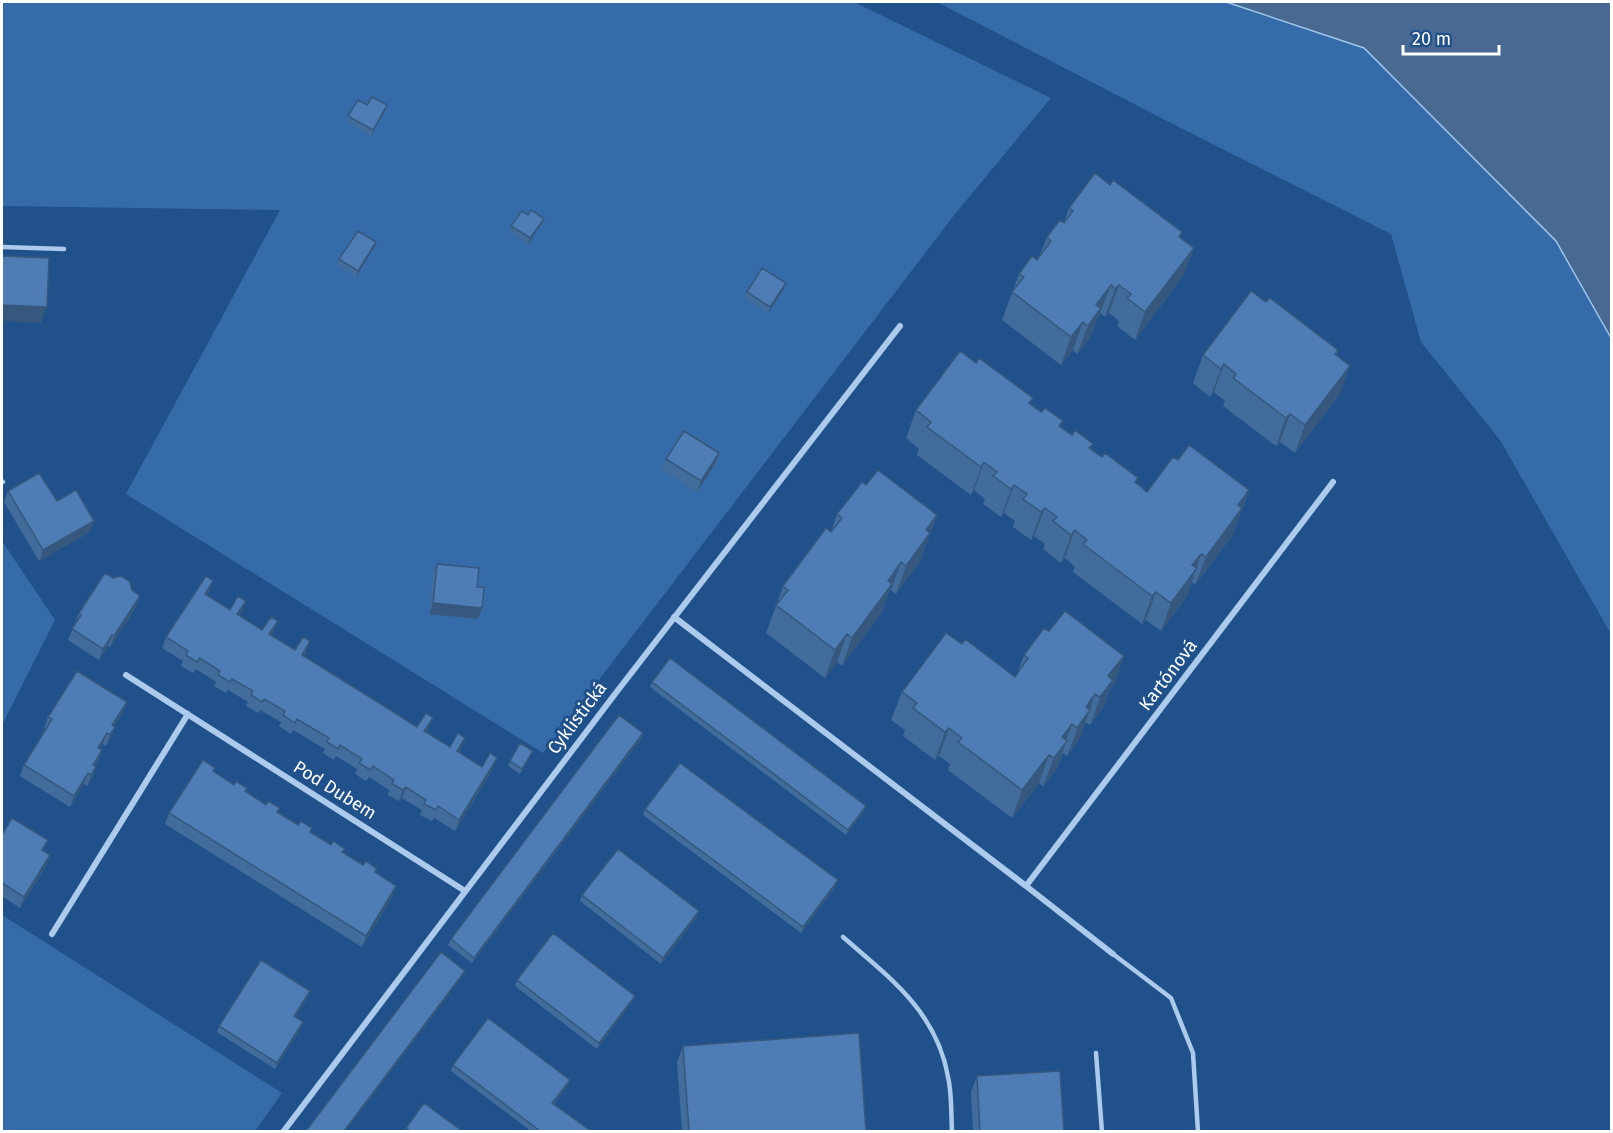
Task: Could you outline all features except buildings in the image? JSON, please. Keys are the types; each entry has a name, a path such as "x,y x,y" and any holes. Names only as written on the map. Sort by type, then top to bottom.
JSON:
{"street":[{"name":"Cyklistická","path":"283,1131 674,617 900,326"},
{"name":"Kartónová","path":"1026,885 1333,482"},
{"path":"674,617 1113,954"},
{"name":"Pod Dubem","path":"126,675 465,891"},
{"path":"52,934 188,714"}],"lane":[{"path":"2,247 64,249"},
{"path":"843,938 898,984 920,1011 939,1042 948,1077 952,1131"},
{"path":"1113,954 1171,998 1193,1053 1198,1131"},
{"path":"1096,1053 1102,1131"}],"shaded area":[{"path":"2,2 854,2 1051,98 955,214 543,753 126,494 280,210 2,206"},
{"path":"937,2 1226,2 1364,48 1556,241 1611,338 1611,634 1500,440 1421,342 1391,234"},
{"path":"1226,2 1611,2 1611,338 1556,241 1364,48"},
{"path":"2,541 55,620 2,725"},
{"path":"2,915 282,1093 255,1131 2,1131"}]}
